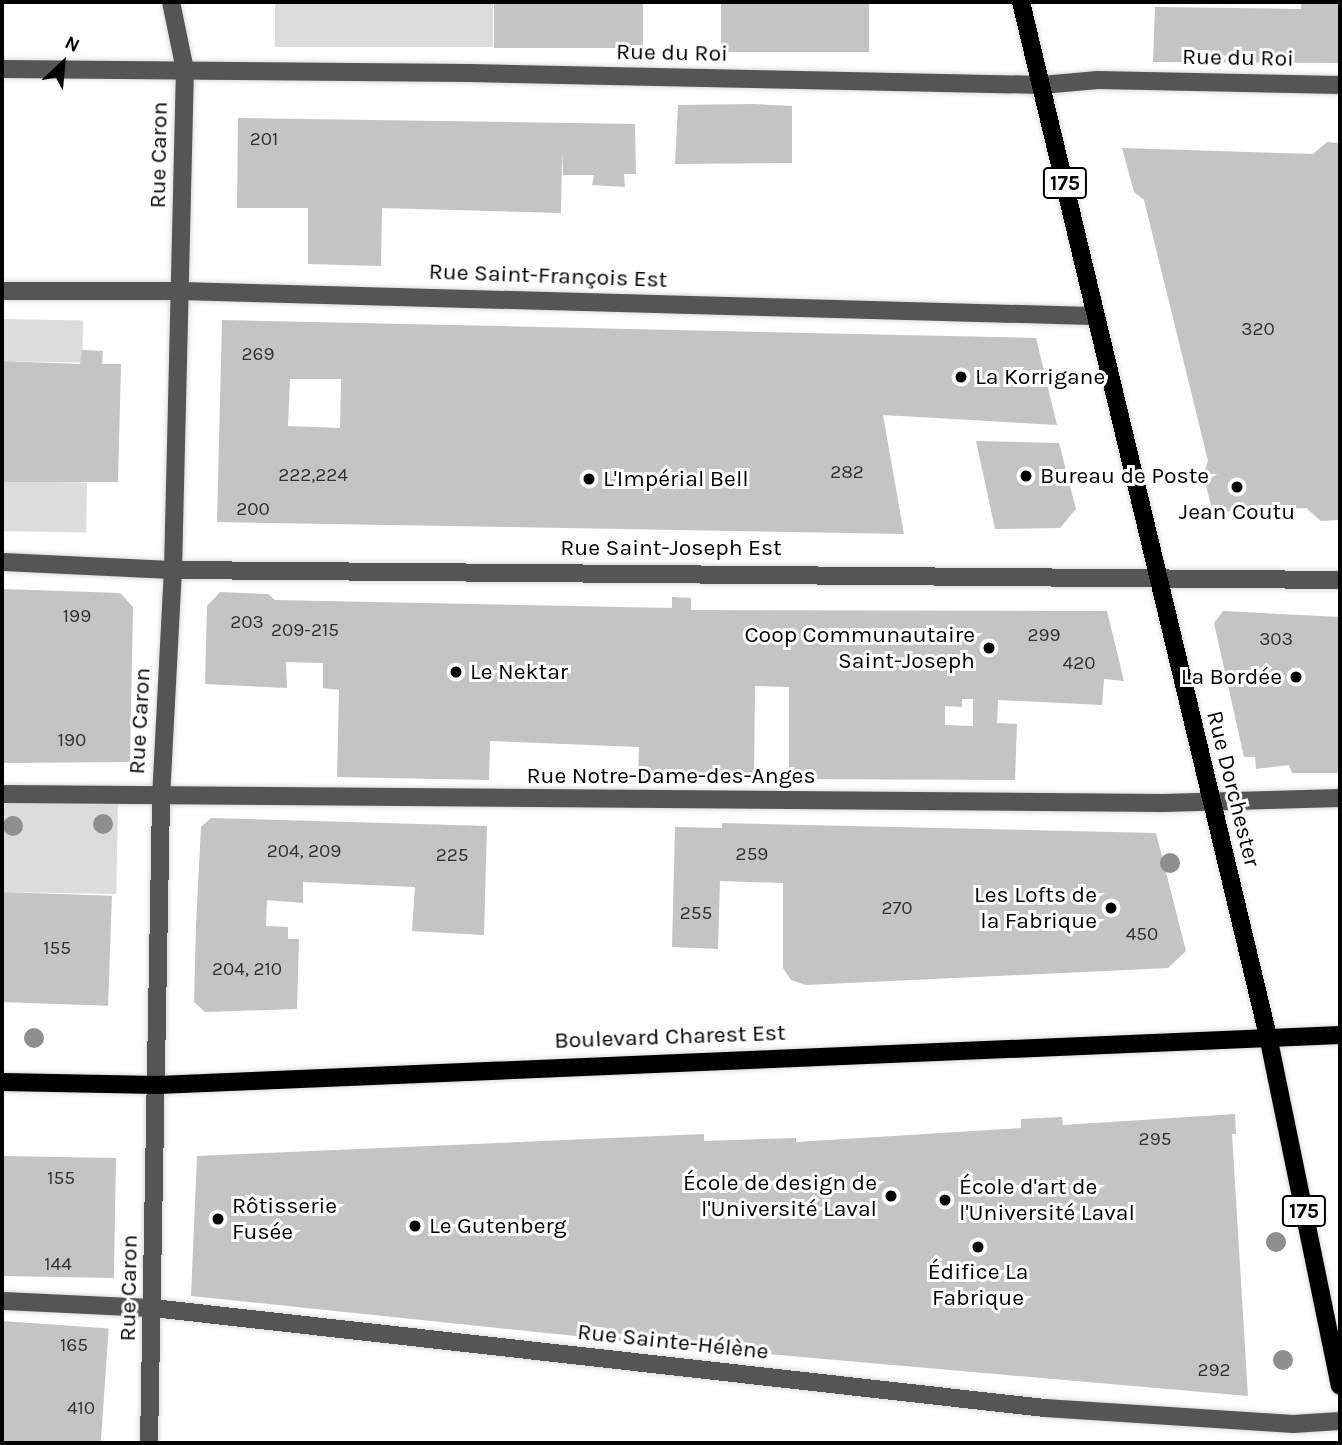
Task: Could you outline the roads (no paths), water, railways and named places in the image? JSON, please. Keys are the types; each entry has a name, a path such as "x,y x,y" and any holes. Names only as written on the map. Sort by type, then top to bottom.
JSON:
{"main road":[{"name":"Rue Dorchester","path":"1021,2 1093,316 1268,1036 1340,1386"},
{"name":"Boulevard Charest Est","path":"2,1083 158,1085 1340,1035"}],"street":[{"name":"Rue Caron","path":"149,1443 158,1085 161,798 173,570 185,70 171,2"},
{"name":"Rue du Roi","path":"2,69 1042,85 1098,80 1340,85"},
{"name":"Rue Saint-François Est","path":"2,291 180,291 1093,316"},
{"name":"Rue Saint-Joseph Est","path":"2,562 173,570 1340,580"},
{"name":"Rue Notre-Dame-des-Anges","path":"2,794 161,798 1211,803 1340,798"},
{"name":"Rue Sainte-Hélène","path":"2,1301 153,1308 1045,1408 1293,1424 1340,1420"}],"place":[{"name":"La Korrigane","path":"961,377"},
{"name":"Bureau de Poste","path":"1026,476"},
{"name":"L'Impérial Bell","path":"589,479"},
{"name":"Jean Coutu","path":"1237,487"},
{"name":"Coop Communautaire Saint-Joseph","path":"989,648"},
{"name":"Le Nektar","path":"456,672"},
{"name":"La Bordée","path":"1296,677"},
{"name":"Les Lofts de la Fabrique","path":"1111,908"},
{"name":"École de design de l'Université Laval","path":"891,1196"},
{"name":"École d'art de l'Université Laval","path":"945,1200"},
{"name":"Rôtisserie Fusée","path":"218,1219"},
{"name":"Le Gutenberg","path":"415,1226"},
{"name":"Édifice La Fabrique","path":"978,1247"}]}
